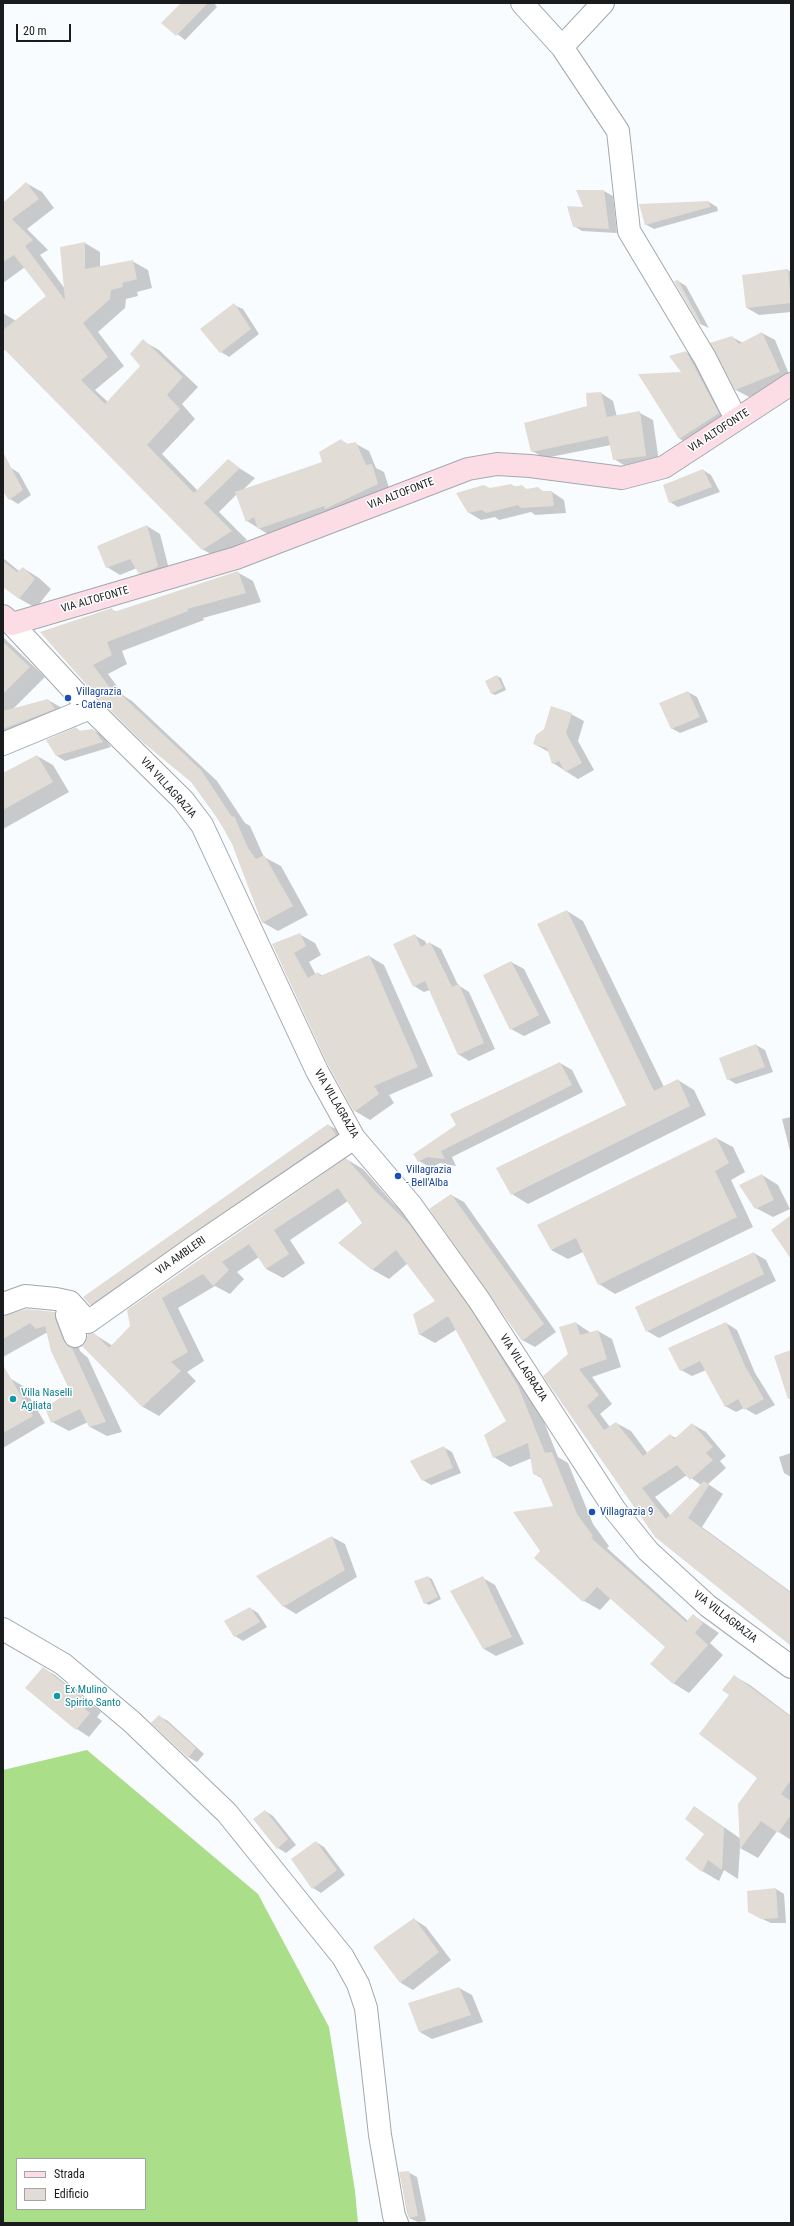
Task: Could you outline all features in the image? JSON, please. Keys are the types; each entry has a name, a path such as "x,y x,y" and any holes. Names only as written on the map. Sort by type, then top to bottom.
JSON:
{"main road":[{"name":"VIA ALTOFONTE","path":"7,620 236,558 468,469 497,464 530,466 622,478 664,467 791,384"}],"street":[{"path":"522,3 562,46 618,131 629,231 704,358 736,419"},
{"path":"562,46 603,3"},
{"name":"VIA VILLAGRAZIA","path":"7,620 90,708 183,800 202,825 317,1071 354,1138 411,1205 470,1287 615,1510 648,1551 708,1606 791,1667"},
{"path":"3,744 90,708"},
{"name":"VIA AMBLERI","path":"70,1302 88,1322 194,1247 354,1138"},
{"path":"3,1304 25,1296 70,1302 67,1315 75,1336"},
{"path":"3,1629 63,1664 132,1722 228,1813 343,1957 358,1984 366,2008 380,2135 394,2216 397,2223"}],"green space":[{"path":"87,1750 258,1894 329,2027 355,2191 358,2223 3,2223 3,1770"}],"building":[{"path":"181,3 208,3 176,36 161,23"},
{"path":"26,182 39,199 12,219 33,240 25,246 65,300 60,247 85,242 85,269 133,260 137,279 122,283 123,287 111,290 110,299 83,323 108,357 81,380 105,404 140,366 130,354 143,339 183,377 167,395 180,409 147,445 194,493 228,459 240,468 204,503 232,531 202,550 3,348 3,330 46,296 14,255 3,262 3,203"},
{"path":"576,190 604,190 609,229 573,227 567,206 583,207"},
{"path":"709,201 710,207 645,225 639,204"},
{"path":"788,269 791,303 746,308 742,275"},
{"path":"678,280 701,323 699,324 674,281"},
{"path":"234,303 251,329 220,353 200,329"},
{"path":"762,332 780,372 735,390 710,343 732,336 739,344"},
{"path":"686,351 719,413 679,439 638,374 681,372 669,356"},
{"path":"601,392 607,417 640,411 646,456 613,460 608,436 531,452 524,423 587,406 586,393"},
{"path":"341,439 346,444 356,442 366,465 372,464 378,484 325,509 324,506 258,529 254,517 246,522 235,492 322,462 319,452"},
{"path":"3,452 23,490 9,500 3,492"},
{"path":"703,469 712,487 669,503 663,485"},
{"path":"511,484 516,487 522,485 526,489 538,487 542,491 552,491 554,506 521,508 518,505 486,513 482,510 468,513 456,493 484,485 490,488"},
{"path":"147,525 158,566 139,574 130,559 106,568 97,546"},
{"path":"3,561 17,572 23,567 35,579 19,599 3,587"},
{"path":"238,571 246,593 187,609 188,611 107,642 112,655 93,665 113,692 116,690 201,770 232,817 234,816 248,848 256,859 264,855 293,906 262,923 232,844 218,819 191,782 140,740 99,699 40,632 112,608 114,612"},
{"path":"3,642 30,667 3,694"},
{"path":"497,675 503,688 491,694 485,681"},
{"path":"688,691 700,717 671,729 659,703"},
{"path":"48,699 55,709 3,729 3,711"},
{"path":"551,706 572,713 566,733 582,763 565,772 559,761 552,764 547,748 533,744 536,735 544,729"},
{"path":"76,727 78,731 93,729 103,742 56,756 46,740"},
{"path":"37,755 53,782 3,810 3,773"},
{"path":"567,910 654,1091 678,1079 690,1106 511,1195 496,1168 626,1105 537,924"},
{"path":"300,933 306,946 294,953 308,978 318,972 320,976 369,955 418,1067 374,1086 379,1094 354,1112 328,1065 272,944"},
{"path":"415,934 421,947 430,942 452,987 459,984 484,1043 458,1055 425,981 413,987 393,944"},
{"path":"511,961 539,1015 510,1030 483,975"},
{"path":"756,1044 765,1067 727,1080 719,1058"},
{"path":"560,1062 572,1085 441,1151 445,1159 427,1157 418,1162 414,1155 412,1155 456,1125 450,1114"},
{"path":"328,1124 336,1135 90,1305 83,1297"},
{"path":"716,1137 729,1163 715,1171 737,1217 598,1285 576,1238 551,1250 537,1225"},
{"path":"346,1158 376,1192 409,1224 469,1307 518,1386 545,1453 552,1452 577,1514 593,1536 591,1538 686,1622 693,1614 703,1623 695,1633 708,1645 673,1684 650,1664 665,1647 597,1587 583,1602 534,1558 540,1551 513,1512 553,1506 540,1476 533,1474 528,1443 493,1458 484,1435 506,1421 448,1316 419,1335 413,1314 435,1301 396,1250 372,1270 338,1243 362,1223 338,1188 274,1230 289,1254 266,1269 249,1244 222,1262 229,1270 213,1286 203,1274 162,1298 188,1352 171,1362 181,1371 142,1407 82,1346 85,1344 88,1334 94,1333 109,1348 130,1326 127,1310"},
{"path":"762,1174 774,1200 755,1209 739,1185"},
{"path":"451,1194 544,1324 522,1341 429,1209"},
{"path":"791,1215 791,1259 771,1230"},
{"path":"754,1252 764,1274 646,1332 635,1307"},
{"path":"27,1309 55,1312 55,1319 63,1340 72,1348 106,1422 89,1427 80,1409 51,1423 45,1408 70,1391 51,1351 45,1326 36,1329 30,1323 3,1339 3,1316"},
{"path":"576,1322 580,1335 598,1330 607,1359 579,1369 599,1395 587,1406 604,1430 616,1422 643,1456 670,1434 674,1439 692,1423 713,1447 706,1453 713,1460 690,1480 677,1465 642,1488 666,1519 704,1481 709,1485 688,1518 791,1593 791,1646 655,1537 543,1376 568,1354 559,1327"},
{"path":"726,1322 745,1366 764,1399 744,1410 738,1399 725,1407 700,1361 680,1371 668,1348"},
{"path":"791,1350 791,1399 788,1399 774,1356"},
{"name":"Villa Naselli Agliata","path":"3,1365 33,1416 3,1433"},
{"path":"444,1446 453,1468 422,1481 410,1461"},
{"path":"332,1536 345,1570 283,1607 256,1576"},
{"path":"428,1576 438,1597 424,1604 414,1581"},
{"path":"483,1576 512,1637 483,1649 450,1591"},
{"path":"250,1607 260,1622 234,1637 224,1621"},
{"name":"Ex Mulino Spirito Santo","path":"43,1667 89,1704 85,1709 90,1713 76,1730 25,1688"},
{"path":"734,1675 791,1717 791,1780 781,1794 791,1801 791,1815 778,1833 761,1821 740,1849 738,1804 757,1778 699,1734 729,1695 722,1690"},
{"path":"159,1715 196,1748 188,1758 151,1723"},
{"path":"694,1806 724,1828 722,1870 708,1860 702,1872 685,1859 704,1834 685,1819"},
{"path":"265,1810 288,1839 277,1849 253,1819"},
{"path":"316,1841 337,1870 312,1889 291,1859"},
{"path":"776,1888 778,1918 761,1919 748,1912 747,1891"},
{"path":"414,1918 439,1952 400,1983 373,1947"},
{"path":"459,1987 471,2015 419,2032 408,2003"},
{"path":"409,2171 418,2216 409,2218 399,2172"}],"place":[{"name":"Villagrazia - Catena","path":"68,698"},
{"name":"Villagrazia - Bell'Alba","path":"398,1176"},
{"name":"Villa Naselli Agliata","path":"13,1399"},
{"name":"Villagrazia 9","path":"592,1512"},
{"name":"Ex Mulino Spirito Santo","path":"57,1696"}]}
